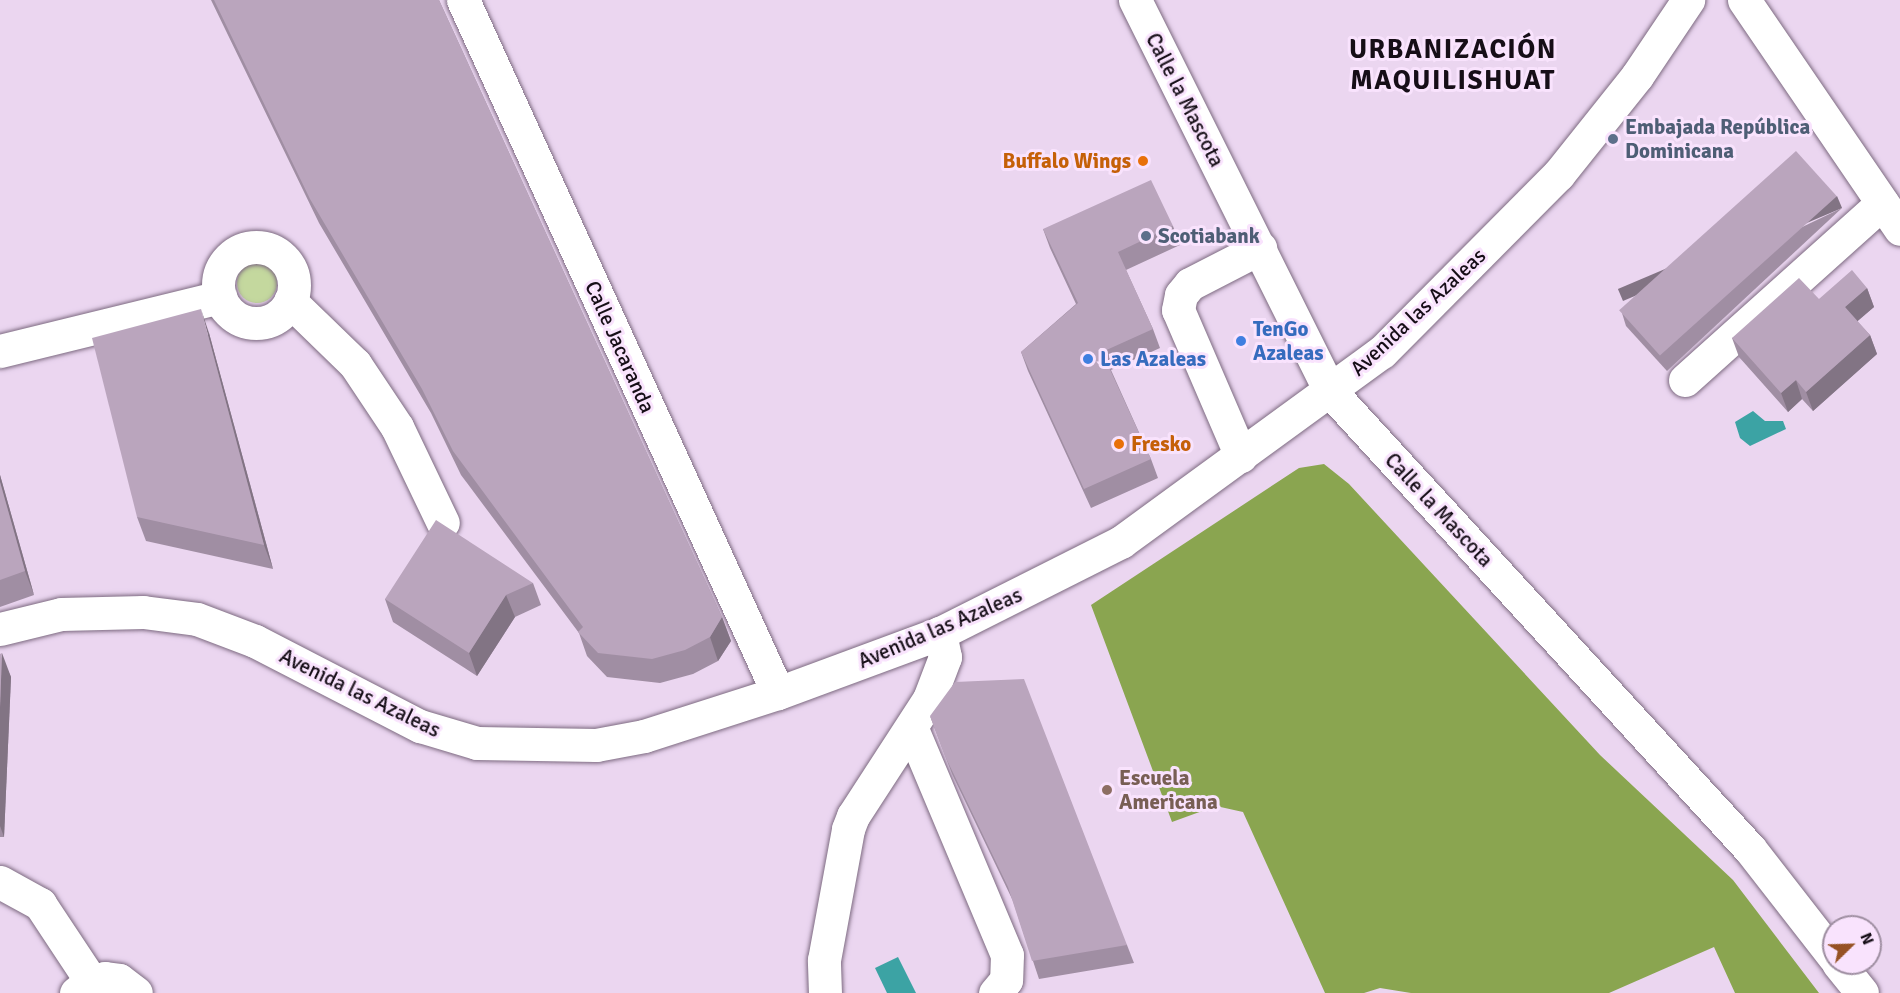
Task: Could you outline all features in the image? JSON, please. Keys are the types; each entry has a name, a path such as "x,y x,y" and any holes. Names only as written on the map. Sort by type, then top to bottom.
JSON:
{"street":[{"name":"Calle Jacaranda","path":"463,0 778,693"},
{"name":"Calle la Mascota","path":"1136,0 1330,392 1750,849 1822,942"},
{"name":"Avenida las Azaleas","path":"0,629 61,614 143,612 198,619 255,641 420,726 477,743 596,745 644,736 778,693 940,633 1121,542 1330,392 1389,345 1558,175 1637,76 1688,0"},
{"path":"1685,380 1891,216 1744,0"},
{"path":"262,247 285,259 291,269 294,288 290,301 281,315 258,324 234,317 220,297 218,284 227,260 237,251 262,247"},
{"path":"1241,456 1178,310 1181,295 1190,284 1260,248"},
{"path":"0,351 220,297"},
{"path":"290,301 355,364 397,427 443,523"},
{"path":"825,993 824,960 853,816 912,729 945,657 940,633"},
{"path":"912,729 1007,955 1006,980 995,993"},
{"path":"0,882 40,904 83,987 112,978 136,993"},
{"path":"1848,975 1862,993"}],"shaded area":[{"path":"257,263 265,264 271,269 276,275 276,291 271,297 265,302 257,303 249,302 243,297 238,291 237,283 238,275 243,269 249,264"},
{"path":"1753,411 1765,421 1783,421 1786,429 1750,446 1740,438 1735,422"},
{"path":"1324,464 1349,484 1600,755 1733,880 1819,993 1735,993 1714,947 1609,993 1411,993 1380,988 1364,993 1325,993 1243,812 1216,806 1172,822 1091,605 1299,468"},
{"path":"898,957 916,993 887,993 875,968"}],"building":[{"path":"214,0 439,0 722,617 710,637 685,650 652,659 598,653 578,632 583,627 453,451 422,389 310,199"},
{"path":"1796,151 1837,196 1660,356 1619,310"},
{"name":"Las Azaleas","path":"1151,180 1173,226 1118,252 1153,329 1102,352 1151,459 1084,489 1021,352 1078,303 1043,229"},
{"path":"1852,270 1867,288 1845,307 1870,335 1806,392 1796,380 1781,393 1732,338 1799,278 1819,299"},
{"path":"201,309 264,545 137,517 92,338"},
{"path":"0,482 25,571 0,580"},
{"path":"436,520 533,583 506,595 469,653 385,599"},
{"path":"2,653 0,707 0,654"},
{"path":"1024,679 1127,945 1032,961 1008,887 945,756 930,716 955,682"}],"place":[{"name":"Embajada República Dominicana","path":"1613,139"},
{"name":"Buffalo Wings","path":"1143,161"},
{"name":"Scotiabank","path":"1146,236"},
{"name":"TenGo Azaleas","path":"1241,341"},
{"name":"Las Azaleas","path":"1088,359"},
{"name":"Fresko","path":"1119,444"},
{"name":"Escuela Americana","path":"1107,790"}],"district":[{"name":"URBANIZACIÓN MAQUILISHUAT","path":"1453,64"}]}
